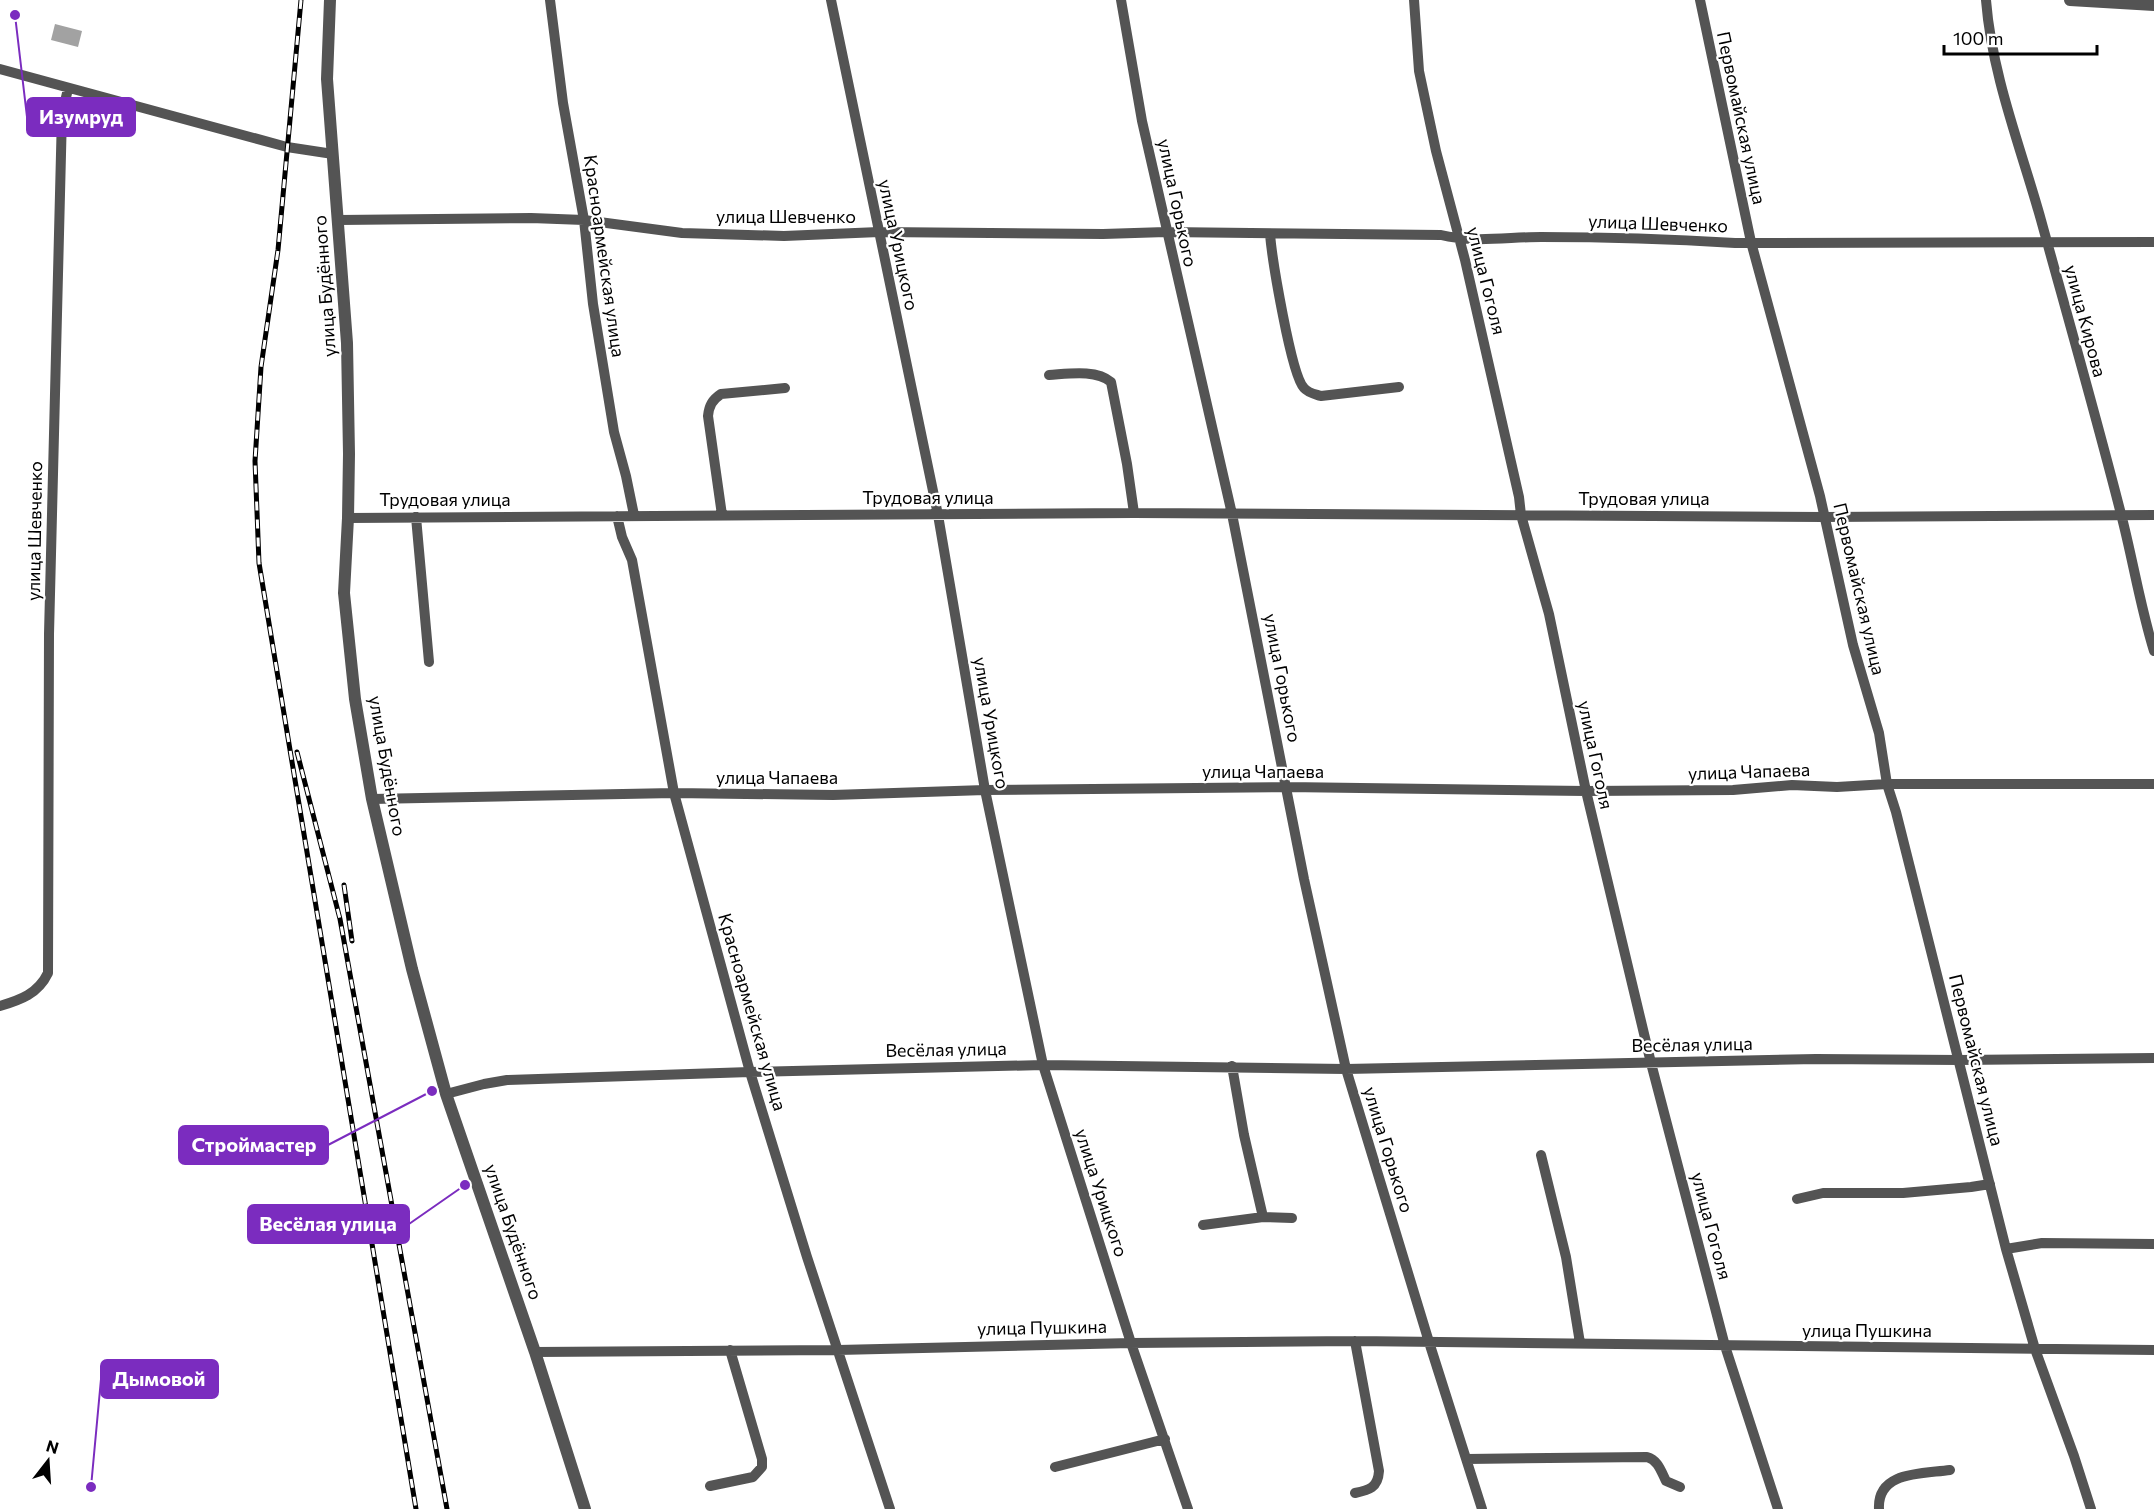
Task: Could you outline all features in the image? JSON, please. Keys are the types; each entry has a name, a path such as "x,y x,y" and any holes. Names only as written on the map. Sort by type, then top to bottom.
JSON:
{"street":[{"name":"улица Будённого","path":"330,0 327,79 347,343 348,518 344,593 355,699 372,799 412,969 446,1094 535,1352 585,1509"},
{"name":"Красноармейская улица","path":"550,0 563,103 584,220 593,304 614,432 634,515"},
{"name":"улица Урицкого","path":"831,0 938,515 985,790 1043,1065 1131,1342 1188,1509"},
{"name":"улица Горького","path":"1121,0 1142,121 1232,514 1304,879 1346,1069 1482,1509"},
{"name":"улица Гоголя","path":"1414,0 1419,71 1436,151 1460,239 1519,497 1521,515 1549,614 1586,791 1651,1063 1725,1346 1778,1509"},
{"name":"Первомайская улица","path":"1700,0 1751,242 1824,517 1853,645 1879,733 1887,784 1960,1060 2006,1249 2035,1348 2091,1509"},
{"name":"улица Кирова","path":"1986,0 1995,58 2121,516 2154,651"},
{"path":"2070,0 2154,5"},
{"path":"0,69 287,147 333,154"},
{"name":"улица Шевченко","path":"0,1006 23,999 42,985 48,974 49,623 62,114 68,89"},
{"name":"улица Шевченко","path":"339,220 531,218 584,220 682,233 784,236 879,232 1103,234 1166,232 1441,235 1460,239 1541,237 1751,242 2154,242"},
{"path":"1270,234 1273,265 1280,298 1297,372 1303,388 1321,396 1399,387"},
{"path":"1049,375 1095,375 1111,382 1134,513"},
{"path":"722,515 708,416 709,408 721,393 785,388"},
{"name":"Трудовая улица","path":"348,518 1134,513 1824,517 2154,515"},
{"name":"Красноармейская улица","path":"617,516 622,537 632,560 674,793 750,1072 807,1257 890,1509"},
{"path":"416,517 429,662"},
{"name":"улица Чапаева","path":"372,799 674,793 833,795 985,790 1287,787 1586,791 1733,789 1792,785 1837,787 1887,784 2154,784"},
{"name":"Весёлая улица","path":"446,1094 507,1080 1043,1065 1346,1069 1816,1059 2154,1058"},
{"path":"1232,1066 1244,1135 1263,1217"},
{"path":"1541,1155 1566,1257 1580,1343"},
{"path":"1797,1199 1823,1193 1903,1192 1990,1184"},
{"path":"1203,1225 1263,1217 1292,1218"},
{"path":"2006,1249 2042,1243 2154,1244"},
{"path":"1355,1341 1379,1471 1374,1486 1355,1494"},
{"name":"улица Пушкина","path":"535,1352 838,1350 1131,1342 1355,1341 2154,1350"},
{"path":"710,1486 753,1477 762,1467 762,1459 730,1350"},
{"path":"1054,1467 1165,1439"},
{"path":"1467,1459 1647,1457 1653,1458 1657,1463 1666,1481 1680,1487"},
{"path":"1879,1509 1879,1498 1885,1486 1900,1477 1950,1470"}],"shaded area":[{"path":"55,24 82,31 78,47 51,40"}],"railway":[{"path":"301,0 278,250 261,367 255,461 259,563 416,1509"},
{"path":"297,752 340,919 447,1509"},
{"path":"344,885 352,941"}],"place":[{"name":"Изумруд","path":"15,15"},
{"name":"Строймастер","path":"432,1091"},
{"name":"Весёлая улица","path":"465,1185"},
{"name":"Дымовой","path":"91,1487"}]}
